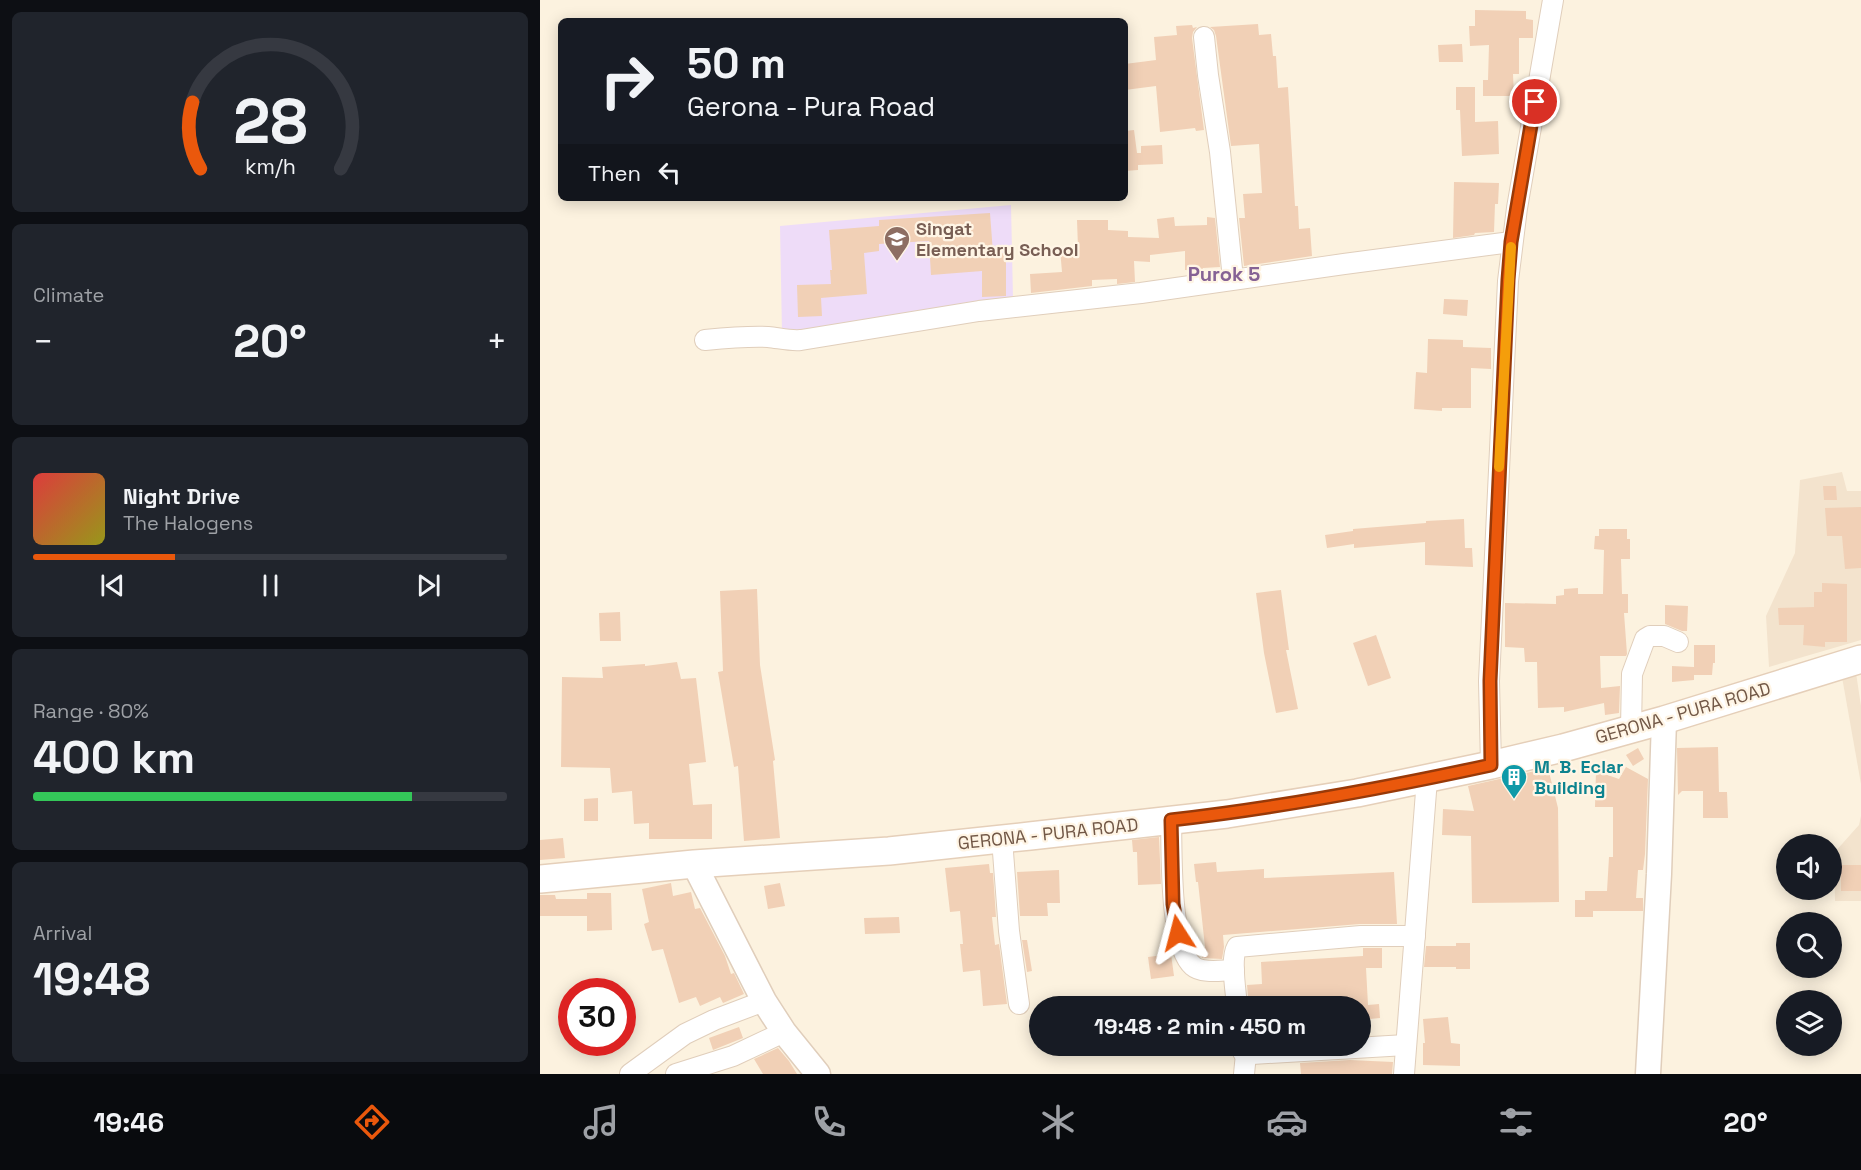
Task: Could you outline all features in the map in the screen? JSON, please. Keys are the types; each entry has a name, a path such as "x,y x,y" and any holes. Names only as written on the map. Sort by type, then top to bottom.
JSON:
{"main road":[{"name":"GERONA - PURA ROAD","path":"540,879 694,864 889,851 1227,814 1357,793 1491,765 1631,729 1861,660"}],"street":[{"path":"1491,765 1490,658 1511,242 1553,0"},
{"path":"1204,37 1220,152 1233,279"},
{"path":"705,340 751,337 801,339 979,311 1141,293 1511,242"},
{"path":"1631,729 1632,674 1645,639 1650,636 1664,636 1678,642"},
{"path":"1648,1074 1659,874 1664,720"},
{"path":"1404,1074 1427,779"},
{"path":"1171,820 1173,904 1178,933 1187,958 1193,966 1200,970 1234,970"},
{"path":"1002,839 1009,932 1019,1004"},
{"path":"694,864 764,1001 784,1032 818,1074"},
{"path":"1236,996 1234,951 1242,945 1361,936 1415,936"},
{"path":"630,1074 685,1034 764,1001"},
{"path":"676,1074 733,1056 784,1032"},
{"path":"1371,1046 1406,1045"},
{"path":"1243,1056 1244,1074"}],"shaded area":[{"name":"Singat Elementary School","path":"1011,205 1013,298 782,333 780,226"},
{"path":"1842,472 1847,491 1861,491 1861,640 1769,667 1766,616 1795,553 1800,480"},
{"path":"1856,673 1861,706 1861,784 1842,677"},
{"path":"1861,816 1861,901 1835,901 1842,900 1842,844 1859,825"}],"building":[{"path":"1475,10 1526,11 1526,19 1533,20 1533,38 1519,38 1519,74 1513,74 1514,96 1483,96 1483,80 1488,80 1489,45 1470,46 1469,26 1475,26"},
{"path":"1258,24 1259,35 1271,34 1273,56 1276,56 1278,88 1288,87 1295,206 1298,206 1299,229 1310,228 1312,256 1244,266 1239,218 1245,218 1243,194 1262,193 1259,144 1231,146 1216,36 1210,27"},
{"path":"1176,26 1197,27 1192,38 1204,130 1196,131 1195,128 1160,132 1156,86 1128,90 1128,64 1156,60 1154,37 1177,35"},
{"path":"1462,44 1463,62 1439,62 1438,45"},
{"path":"1456,87 1475,87 1475,122 1498,121 1499,154 1462,156 1460,110 1456,110"},
{"path":"1134,130 1137,153 1141,153 1141,146 1162,145 1163,164 1138,165 1138,170 1128,171 1128,131"},
{"path":"1454,182 1499,183 1498,204 1495,204 1494,232 1453,238"},
{"path":"990,213 993,253 1006,253 1006,296 982,297 982,271 931,275 929,241 879,244 879,251 864,253 867,294 821,298 822,316 798,317 797,285 831,284 829,230 879,226 879,220"},
{"path":"1174,217 1175,226 1207,225 1207,217 1215,218 1220,267 1203,268 1203,271 1185,270 1185,251 1150,255 1150,262 1134,261 1135,282 1117,284 1117,279 1092,280 1092,286 1031,293 1030,274 1062,272 1060,249 1078,248 1077,220 1108,220 1108,230 1128,231 1128,237 1159,238 1157,219"},
{"path":"1444,299 1468,300 1467,316 1443,314"},
{"path":"1428,339 1463,340 1463,347 1491,348 1491,369 1471,368 1471,408 1442,408 1442,411 1414,409 1416,372 1427,373"},
{"path":"1823,486 1836,486 1837,500 1824,500"},
{"path":"1861,507 1861,568 1845,569 1842,536 1827,536 1825,508"},
{"path":"1464,519 1465,548 1472,548 1473,567 1425,565 1425,542 1354,548 1354,544 1327,548 1325,535 1353,531 1353,529"},
{"path":"1599,529 1627,529 1627,539 1630,539 1630,559 1621,559 1622,594 1628,594 1628,613 1624,613 1627,654 1626,656 1600,656 1601,688 1620,686 1619,713 1605,715 1604,703 1564,712 1564,707 1538,708 1537,662 1525,662 1524,648 1505,647 1505,603 1556,604 1556,596 1564,595 1564,589 1578,588 1578,594 1603,594 1604,550 1594,549 1595,536 1599,536"},
{"path":"1822,583 1847,584 1847,642 1825,642 1825,647 1803,645 1804,625 1779,625 1778,608 1814,607 1814,592 1822,592"},
{"path":"757,589 760,665 775,760 773,761 780,838 744,841 738,766 734,767 718,672 723,671 720,591"},
{"path":"1281,590 1289,650 1286,650 1298,709 1276,713 1264,653 1256,593"},
{"path":"1665,605 1688,606 1687,631 1665,624"},
{"path":"620,612 621,641 600,641 599,613"},
{"path":"1376,635 1391,678 1368,686 1353,643"},
{"path":"1694,645 1715,645 1712,675 1694,675 1694,680 1672,682 1672,666 1694,667"},
{"path":"677,662 681,679 696,678 706,762 689,764 693,805 712,804 712,839 649,839 649,823 634,824 632,791 612,793 610,768 561,767 562,677 603,678 602,667 645,664 645,666"},
{"path":"1718,747 1719,792 1727,792 1728,818 1703,818 1703,791 1682,791 1678,795 1677,748"},
{"path":"1638,748 1644,759 1633,766 1626,755"},
{"path":"1626,767 1648,779 1645,854 1643,870 1638,870 1636,898 1643,898 1643,911 1593,911 1593,917 1575,917 1575,900 1585,900 1585,891 1607,891 1609,857 1613,857 1613,807 1595,807 1596,771 1619,779"},
{"path":"1548,768 1558,808 1559,902 1472,903 1471,836 1442,835 1443,809 1474,811 1468,786"},
{"path":"598,798 598,821 584,821 584,799"},
{"path":"1159,837 1161,884 1138,885 1137,852 1133,852 1132,840"},
{"path":"563,838 565,858 540,860 540,840"},
{"path":"1216,862 1217,872 1264,869 1264,878 1394,872 1397,924 1360,924 1223,935 1222,959 1202,958 1200,947 1205,947 1194,864"},
{"path":"989,864 990,873 993,873 996,917 992,917 995,945 999,944 1007,1004 983,1006 980,970 963,972 960,911 950,912 945,868"},
{"path":"1842,865 1861,865 1861,891 1842,891"},
{"path":"1059,870 1060,903 1047,903 1048,916 1020,916 1017,872"},
{"path":"671,883 673,896 691,892 695,909 700,908 725,956 731,974 734,973 744,994 723,1003 720,997 700,1006 696,997 679,1003 663,949 652,951 644,924 649,922 642,889"},
{"path":"780,883 785,906 768,909 764,886"},
{"path":"587,893 611,893 612,930 587,931 587,916 540,916 540,895 555,895 556,899 587,899"},
{"path":"899,917 900,933 865,934 864,918"},
{"path":"1022,940 1027,940 1032,971 1027,972"},
{"path":"1456,943 1470,943 1470,969 1424,967 1426,946 1456,946"},
{"path":"1363,948 1382,948 1382,968 1366,968 1368,996 1248,996 1247,985 1262,984 1261,962 1363,956"},
{"path":"1171,954 1174,976 1151,979 1148,957"},
{"path":"1379,1004 1380,1018 1371,1019 1371,1005"},
{"path":"1448,1017 1451,1043 1460,1044 1460,1066 1423,1065 1423,1043 1425,1043 1423,1019"},
{"path":"739,1027 743,1038 713,1050 709,1038"},
{"path":"778,1048 797,1074 763,1074 754,1059"},
{"path":"1350,1060 1393,1062 1392,1074 1301,1074 1300,1063"}],"slow traffic":[{"path":"1499,467 1511,247"}],"place":[{"name":"Singat Elementary School","path":"897,262"},
{"name":"M. B. Eclar Building","path":"1514,800"}],"district":[{"name":"Purok 5","path":"1224,274"}],"route":[{"path":"1178,933 1173,904 1171,820 1227,814 1357,793 1491,765 1490,681 1508,280 1516,208 1535,102"}]}
